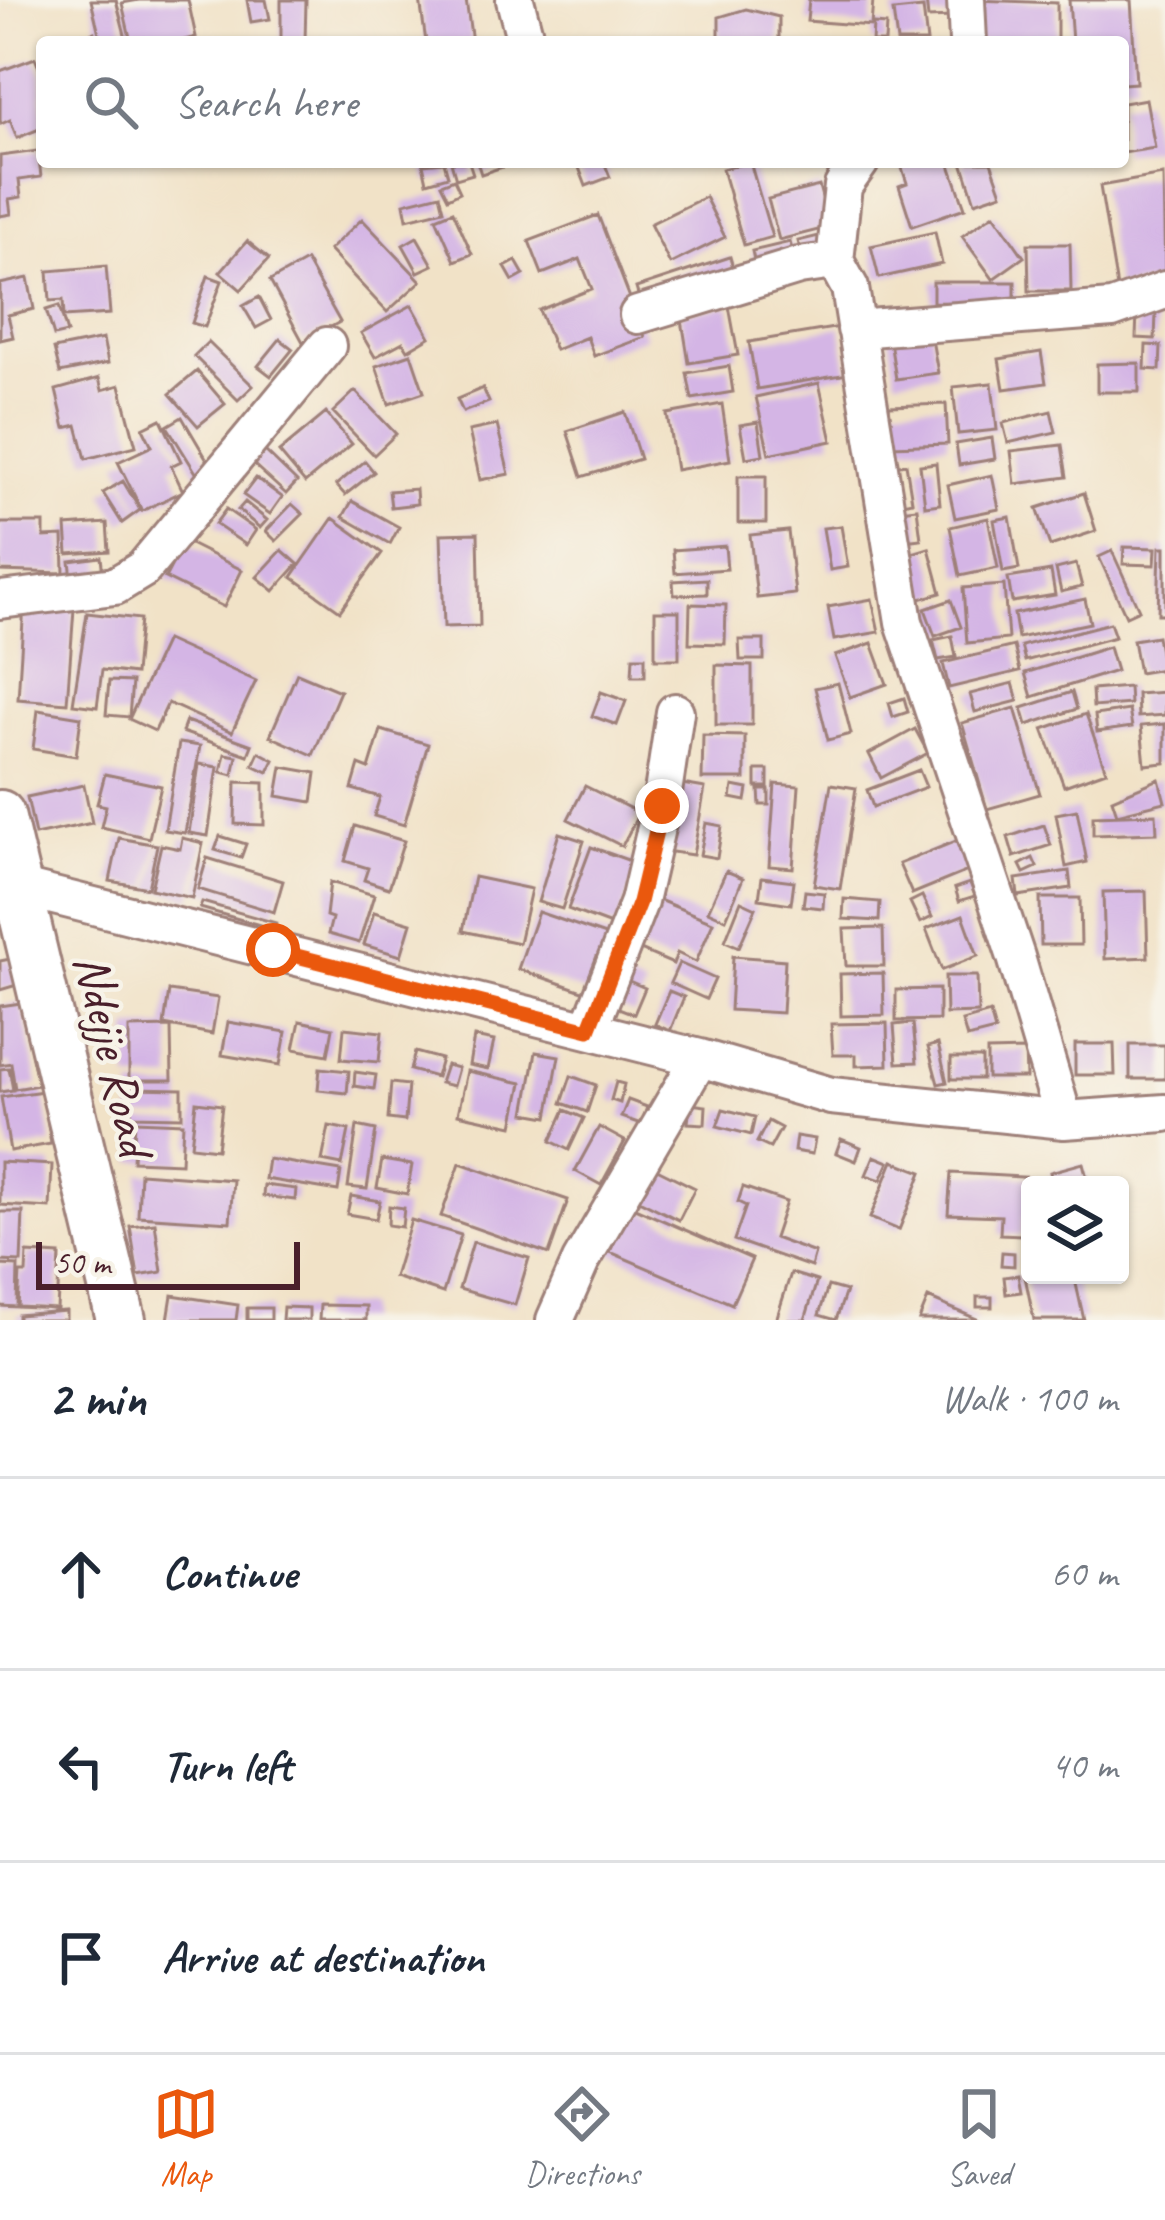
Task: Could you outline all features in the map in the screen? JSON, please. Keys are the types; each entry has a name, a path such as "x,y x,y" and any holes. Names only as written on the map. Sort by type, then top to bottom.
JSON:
{"street":[{"path":"514,0 524,36"},
{"path":"967,0 968,36"},
{"path":"856,168 843,186 835,261 850,288 904,622 1016,957 1064,1120"},
{"path":"638,315 800,266 835,261"},
{"path":"856,328 1112,309 1165,290"},
{"path":"0,600 115,586 143,569 327,346"},
{"path":"589,1030 639,902 662,806 675,712"},
{"name":"Ndejje Road","path":"0,815 121,1320"},
{"path":"18,887 700,1058 831,1096 1064,1120 1165,1113"},
{"path":"555,1320 581,1261 700,1058"}],"building":[{"path":"91,0 116,0 125,36 100,36"},
{"path":"188,0 196,36 130,36 122,3"},
{"path":"247,0 266,0 270,19 251,22"},
{"path":"281,0 306,0 305,36 281,36"},
{"path":"420,0 466,0 471,36 425,36"},
{"path":"809,0 873,0 871,26 807,21"},
{"path":"926,0 951,0 952,17 928,18"},
{"path":"975,0 1057,3 1057,36 975,36"},
{"path":"1069,0 1131,0 1136,83 1129,84 1129,36 1072,36"},
{"path":"923,8 926,36 896,36 893,11"},
{"path":"746,9 779,17 779,36 719,36 719,17"},
{"path":"873,24 886,25 885,36 872,36"},
{"path":"35,58 36,130 17,138 10,120 1,124 0,71"},
{"path":"1146,99 1155,148 1129,152 1129,102"},
{"path":"36,151 41,177 19,180 21,197 9,199 11,214 0,216 0,156"},
{"path":"424,168 446,168 448,176 427,182"},
{"path":"453,168 471,168 473,174 456,179"},
{"path":"579,168 606,168 610,177 586,186"},
{"path":"752,168 772,237 744,245 722,169"},
{"path":"902,168 951,168 965,208 912,226 899,186 907,183"},
{"path":"964,168 993,168 1002,193 975,202"},
{"path":"1163,175 1165,280 1117,288 1100,186"},
{"path":"454,179 460,192 448,198 441,184"},
{"path":"819,186 830,227 779,240 768,199"},
{"path":"440,194 444,210 407,219 404,203"},
{"path":"705,197 725,237 670,264 650,224"},
{"path":"453,211 472,254 455,261 436,218"},
{"path":"994,214 1024,257 993,279 962,236"},
{"path":"598,215 645,337 594,356 587,337 555,350 539,310 592,289 580,259 542,274 529,241"},
{"path":"362,219 421,281 387,312 329,250"},
{"path":"935,232 942,264 879,278 871,246"},
{"path":"827,234 831,250 802,257 798,241"},
{"path":"417,237 433,265 418,272 403,245"},
{"path":"247,241 269,259 241,290 220,272"},
{"path":"790,242 795,261 756,269 752,251"},
{"path":"1028,244 1070,244 1071,291 1029,291"},
{"path":"730,257 735,274 641,305 636,288"},
{"path":"306,261 340,322 303,342 270,281"},
{"path":"516,261 524,275 513,281 505,267"},
{"path":"106,266 110,314 64,317 63,300 50,301 48,271"},
{"path":"208,276 222,281 205,327 192,323"},
{"path":"28,278 34,309 8,315 13,337 0,340 0,284"},
{"path":"933,282 1015,282 1015,303 933,302"},
{"path":"259,297 271,320 256,328 243,306"},
{"path":"412,305 430,337 408,350 403,342 375,357 361,333"},
{"path":"59,306 67,333 54,336 46,310"},
{"path":"729,306 738,355 689,363 681,314"},
{"path":"1137,312 1156,313 1155,339 1136,338"},
{"path":"840,327 848,374 757,389 749,342"},
{"path":"930,328 938,373 896,379 889,335"},
{"path":"103,339 108,363 60,373 54,349"},
{"path":"280,339 293,349 271,376 258,366"},
{"path":"208,342 253,386 238,400 194,356"},
{"path":"1146,345 1161,346 1160,370 1145,369"},
{"path":"1041,352 1046,383 1004,389 999,359"},
{"path":"411,354 424,392 389,404 376,366"},
{"path":"1139,363 1139,392 1097,392 1097,364"},
{"path":"729,366 733,392 692,399 687,373"},
{"path":"197,371 225,404 198,426 170,394"},
{"path":"99,378 102,390 120,385 136,446 86,459 77,425 65,428 56,390"},
{"path":"819,383 832,441 769,454 756,397"},
{"path":"992,383 997,430 958,434 953,387"},
{"path":"483,388 489,402 463,412 457,399"},
{"path":"355,391 396,434 374,455 333,412"},
{"path":"722,404 730,460 676,470 667,414"},
{"path":"946,404 948,444 891,446 889,406"},
{"path":"1051,411 1056,432 1008,443 1003,423"},
{"path":"625,412 640,459 582,477 567,431"},
{"path":"326,413 352,444 305,483 279,452"},
{"path":"182,417 212,468 198,476 167,426"},
{"path":"161,419 181,461 171,466 183,491 142,511 118,462 152,446 143,428"},
{"path":"758,422 763,455 746,458 740,425"},
{"path":"497,425 509,474 480,480 469,431"},
{"path":"992,438 995,459 959,465 956,444"},
{"path":"1062,445 1067,477 1015,484 1011,451"},
{"path":"263,449 297,482 286,494 251,462"},
{"path":"365,461 374,472 345,495 336,485"},
{"path":"936,463 940,504 925,506 920,465"},
{"path":"906,464 912,501 893,505 886,467"},
{"path":"992,475 999,509 955,518 948,485"},
{"path":"738,476 766,476 766,523 738,523"},
{"path":"256,478 282,497 270,514 243,495"},
{"path":"123,481 140,510 122,523 103,493"},
{"path":"416,489 417,504 391,507 389,491"},
{"path":"1084,493 1096,531 1050,546 1037,508"},
{"path":"352,501 399,527 390,544 343,517"},
{"path":"245,502 267,520 260,528 238,510"},
{"path":"292,504 303,514 276,541 266,531"},
{"path":"917,508 921,539 903,541 899,510"},
{"path":"226,509 256,530 246,545 215,524"},
{"path":"1010,517 1019,569 1003,572 994,520"},
{"path":"333,518 382,553 340,611 292,577"},
{"path":"988,518 998,568 960,576 950,527"},
{"path":"0,523 44,523 44,537 63,536 64,573 0,571"},
{"path":"107,523 109,551 68,554 66,526"},
{"path":"841,526 848,567 830,570 823,528"},
{"path":"788,531 795,594 757,598 750,535"},
{"path":"478,533 480,626 444,627 441,534"},
{"path":"184,541 242,570 224,607 165,578"},
{"path":"725,546 727,569 675,573 673,550"},
{"path":"1124,547 1156,548 1155,565 1123,564"},
{"path":"1160,547 1165,547 1165,614 1158,614"},
{"path":"929,548 941,593 920,599 909,554"},
{"path":"282,550 298,564 274,591 257,577"},
{"path":"1112,551 1139,610 1126,616 1099,557"},
{"path":"101,557 103,574 72,578 70,561"},
{"path":"1076,564 1082,587 1061,592 1056,569"},
{"path":"1051,571 1055,595 1012,602 1008,578"},
{"path":"707,579 707,594 674,595 673,581"},
{"path":"1004,585 1008,639 967,643 963,588"},
{"path":"872,599 879,632 834,640 828,607"},
{"path":"1085,599 1090,623 1018,638 1014,614"},
{"path":"951,600 961,627 935,636 925,609"},
{"path":"690,604 726,605 725,644 689,643"},
{"path":"24,605 74,609 67,703 18,699"},
{"path":"655,611 679,611 679,659 655,659"},
{"path":"87,613 140,619 135,674 102,670 97,707 73,704"},
{"path":"1110,623 1115,637 1025,661 1021,646"},
{"path":"952,636 956,657 938,660 933,640"},
{"path":"1157,636 1163,669 1139,673 1133,640"},
{"path":"166,640 256,681 232,732 168,703 155,731 129,719"},
{"path":"739,640 764,640 764,660 740,660"},
{"path":"872,643 887,684 850,697 835,656"},
{"path":"1014,646 1020,671 949,688 943,663"},
{"path":"1109,647 1116,671 1032,697 1025,673"},
{"path":"633,657 645,657 645,676 632,676"},
{"path":"716,665 752,666 752,725 716,725"},
{"path":"297,673 340,691 313,755 270,736"},
{"path":"109,681 132,682 129,717 106,715"},
{"path":"838,683 851,734 828,740 815,688"},
{"path":"1013,683 1018,701 975,712 970,694"},
{"path":"1129,687 1130,704 1093,707 1092,690"},
{"path":"601,692 626,701 617,725 592,716"},
{"path":"1072,692 1077,709 1027,725 1022,708"},
{"path":"1165,692 1165,715 1138,717 1137,694"},
{"path":"904,698 908,712 893,717 889,703"},
{"path":"1015,708 1040,794 987,809 962,723"},
{"path":"38,710 81,717 76,756 33,749"},
{"path":"1129,710 1132,727 1097,732 1095,715"},
{"path":"1086,714 1106,771 1064,786 1043,729"},
{"path":"186,721 252,745 248,755 182,732"},
{"path":"1165,724 1165,763 1145,765 1141,726"},
{"path":"915,729 928,753 881,778 869,754"},
{"path":"381,730 428,744 404,825 374,816 380,797 352,789 359,765 369,769"},
{"path":"703,735 745,736 745,779 702,779"},
{"path":"179,743 200,746 185,833 165,830"},
{"path":"259,752 274,760 268,772 253,765"},
{"path":"225,754 237,756 233,775 221,772"},
{"path":"199,764 218,767 208,836 189,833"},
{"path":"282,767 316,773 312,802 277,796"},
{"path":"756,770 768,770 768,787 756,787"},
{"path":"919,770 926,787 873,807 867,790"},
{"path":"105,774 161,786 149,838 101,827 106,806 97,804"},
{"path":"1159,779 1165,802 1117,814 1112,799"},
{"path":"236,782 264,783 264,825 235,824"},
{"path":"676,783 705,788 693,855 665,851"},
{"path":"775,784 799,786 793,868 769,866"},
{"path":"831,784 856,788 840,889 814,885"},
{"path":"84,785 92,823 35,835 27,797"},
{"path":"585,786 639,813 622,846 568,819"},
{"path":"733,786 748,789 746,801 731,798"},
{"path":"759,790 769,790 769,805 760,805"},
{"path":"1077,810 1087,862 1066,867 1056,814"},
{"path":"1156,814 1157,833 1093,835 1093,816"},
{"path":"706,823 722,826 717,858 700,855"},
{"path":"1044,825 1051,845 1014,857 1008,837"},
{"path":"355,826 404,841 389,888 364,880 368,868 345,861"},
{"path":"559,833 584,841 562,909 538,902"},
{"path":"220,836 246,844 241,858 215,850"},
{"path":"119,838 157,845 148,888 110,881"},
{"path":"182,838 203,843 192,898 151,889 161,845 180,849"},
{"path":"956,841 968,871 912,894 899,864"},
{"path":"591,847 639,864 616,927 568,909"},
{"path":"207,858 283,881 274,912 198,889"},
{"path":"1033,858 1037,867 1024,873 1020,865"},
{"path":"726,871 743,878 726,919 708,911"},
{"path":"1069,871 1071,888 1018,896 1016,879"},
{"path":"474,877 531,889 519,943 463,931"},
{"path":"762,877 794,881 791,904 759,899"},
{"path":"330,882 374,895 359,943 328,934"},
{"path":"970,883 975,896 959,901 955,888"},
{"path":"805,891 824,893 823,908 803,906"},
{"path":"1146,891 1148,957 1105,959 1103,892"},
{"path":"922,896 932,917 920,923 910,902"},
{"path":"1040,898 1080,898 1081,945 1041,945"},
{"path":"844,899 880,902 879,921 843,919"},
{"path":"659,900 713,922 696,962 677,953 673,964 638,949"},
{"path":"741,901 756,908 739,947 725,941"},
{"path":"202,902 276,923 274,929 200,908"},
{"path":"374,912 411,923 401,956 364,945"},
{"path":"538,912 611,937 591,994 518,969"},
{"path":"963,915 978,956 942,970 926,929"},
{"path":"883,928 884,966 846,966 844,929"},
{"path":"733,956 785,960 782,1013 730,1010"},
{"path":"10,959 17,985 0,990 0,961"},
{"path":"679,963 715,979 706,999 670,983"},
{"path":"883,973 884,1015 841,1016 840,974"},
{"path":"945,976 977,976 978,1013 946,1014"},
{"path":"620,977 645,988 634,1014 608,1004"},
{"path":"939,989 939,1020 896,1021 896,990"},
{"path":"169,991 218,998 212,1034 164,1025"},
{"path":"669,991 684,997 670,1031 655,1024"},
{"path":"21,1003 38,1085 15,1089 11,1063 0,1065 0,1006"},
{"path":"990,1013 995,1031 967,1038 962,1021"},
{"path":"300,1021 333,1028 328,1055 294,1049"},
{"path":"228,1022 286,1032 280,1065 222,1055"},
{"path":"887,1023 888,1065 856,1066 856,1055 833,1055 831,1024"},
{"path":"913,1023 917,1062 897,1063 894,1025"},
{"path":"171,1027 172,1080 129,1080 129,1028"},
{"path":"344,1028 382,1032 379,1062 341,1059"},
{"path":"474,1037 494,1041 488,1069 469,1065"},
{"path":"938,1044 947,1082 938,1084 928,1047"},
{"path":"1075,1044 1114,1044 1115,1075 1075,1075"},
{"path":"1130,1045 1165,1045 1165,1079 1130,1079"},
{"path":"1025,1050 1026,1078 987,1078 987,1051"},
{"path":"415,1052 441,1059 436,1077 410,1070"},
{"path":"536,1052 559,1056 548,1117 525,1113"},
{"path":"951,1058 982,1058 982,1079 951,1079"},
{"path":"446,1065 458,1068 453,1086 440,1083"},
{"path":"9,1068 13,1090 0,1092 0,1069"},
{"path":"320,1068 349,1071 347,1093 318,1090"},
{"path":"467,1071 522,1083 513,1126 458,1114"},
{"path":"355,1072 376,1075 374,1089 354,1086"},
{"path":"571,1076 596,1085 587,1112 562,1103"},
{"path":"616,1082 624,1084 620,1103 611,1100"},
{"path":"391,1083 408,1085 405,1121 388,1119"},
{"path":"132,1088 182,1089 182,1117 131,1116"},
{"path":"43,1091 51,1144 10,1151 1,1097"},
{"path":"628,1100 647,1107 641,1124 621,1117"},
{"path":"196,1102 222,1105 217,1149 191,1146"},
{"path":"690,1104 706,1106 705,1124 688,1123"},
{"path":"723,1109 755,1117 751,1135 717,1126"},
{"path":"565,1110 584,1118 569,1150 551,1141"},
{"path":"135,1121 183,1123 181,1163 133,1161"},
{"path":"768,1121 781,1128 770,1148 757,1142"},
{"path":"329,1126 349,1130 342,1165 322,1161"},
{"path":"357,1126 376,1130 367,1189 348,1187"},
{"path":"599,1127 625,1141 601,1185 575,1171"},
{"path":"796,1136 815,1139 812,1154 794,1151"},
{"path":"841,1139 861,1147 856,1161 836,1153"},
{"path":"874,1156 889,1162 881,1180 866,1175"},
{"path":"268,1159 341,1171 338,1191 265,1179"},
{"path":"382,1160 412,1165 407,1194 377,1188"},
{"path":"893,1161 922,1172 899,1230 870,1218"},
{"path":"0,1162 52,1165 50,1208 0,1205"},
{"path":"460,1163 568,1200 549,1254 441,1216"},
{"path":"1083,1163 1087,1176 1051,1176 1050,1172"},
{"path":"649,1165 695,1188 679,1220 633,1197"},
{"path":"140,1173 233,1180 230,1222 138,1216"},
{"path":"951,1173 1021,1177 1021,1235 1000,1234 1001,1216 948,1214"},
{"path":"264,1185 296,1189 295,1200 263,1196"},
{"path":"743,1187 786,1202 774,1238 815,1253 811,1267 734,1240 746,1206 738,1202"},
{"path":"351,1196 380,1201 376,1219 347,1214"},
{"path":"389,1206 404,1208 402,1227 388,1225"},
{"path":"630,1206 752,1259 732,1304 610,1252"},
{"path":"0,1212 23,1212 21,1262 0,1261"},
{"path":"411,1220 461,1235 443,1293 394,1277"},
{"path":"155,1223 162,1272 138,1276 130,1226"},
{"path":"473,1242 529,1258 515,1305 459,1289"},
{"path":"1002,1252 1014,1253 1014,1266 1001,1265"},
{"path":"27,1253 60,1255 57,1309 18,1307 20,1273 26,1273"},
{"path":"0,1265 18,1266 17,1307 0,1306"},
{"path":"791,1273 817,1281 805,1320 776,1320"},
{"path":"1018,1275 1021,1292 1006,1294 1004,1277"},
{"path":"1026,1284 1076,1284 1084,1320 1034,1320"},
{"path":"828,1286 846,1291 836,1320 819,1315"},
{"path":"172,1295 238,1305 236,1320 168,1320"},
{"path":"977,1297 992,1297 992,1307 977,1307"},
{"path":"928,1298 979,1320 919,1320"},
{"path":"320,1305 366,1306 366,1320 319,1320"},
{"path":"283,1307 309,1308 309,1320 282,1320"},
{"path":"247,1308 271,1308 271,1320 247,1320"},
{"path":"66,1311 66,1320 18,1320 18,1315"}],"route":[{"path":"273,950 589,1030 639,902 662,806"}]}
